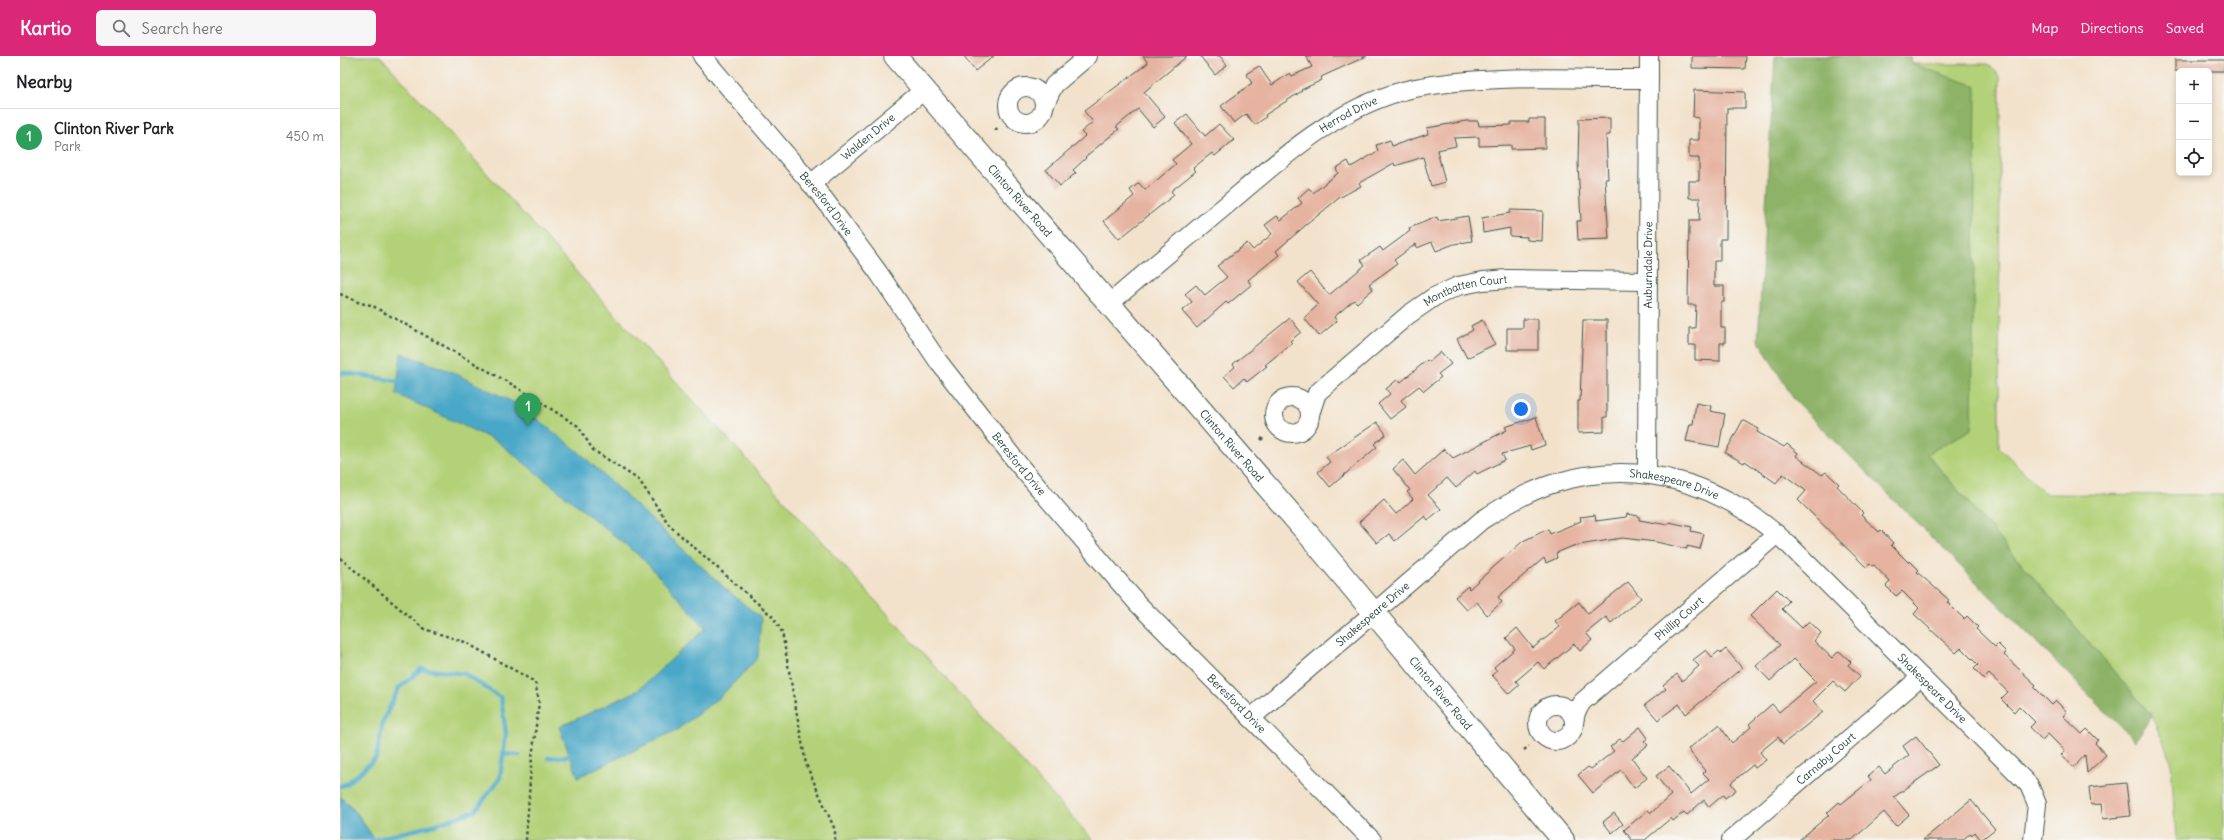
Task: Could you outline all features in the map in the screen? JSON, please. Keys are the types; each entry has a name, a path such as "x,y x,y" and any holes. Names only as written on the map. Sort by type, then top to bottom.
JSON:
{"street":[{"name":"Beresford Drive","path":"702,56 811,184 878,272 938,361 1019,465 1138,604 1372,840"},
{"name":"Clinton River Road","path":"895,56 1309,535 1563,840"},
{"path":"1054,86 1025,87 1014,91 1009,101 1010,113 1018,121 1030,122 1040,117 1047,96 1054,86 1088,56"},
{"name":"Auburndale Drive","path":"1647,474 1649,56"},
{"name":"Herrod Drive","path":"1109,304 1263,173 1321,128 1350,111 1414,89 1452,82 1503,79 1648,79"},
{"path":"1031,87 1041,94 1044,106"},
{"name":"Walden Drive","path":"811,184 924,90"},
{"name":"Montbatten Court","path":"1317,393 1307,426 1303,430 1292,433 1281,429 1275,420 1276,408 1284,400 1317,393 1408,315 1434,297 1458,286 1483,281 1508,279 1647,281"},
{"path":"1295,398 1306,403 1310,414"},
{"name":"Shakespeare Drive","path":"1251,718 1482,520 1520,497 1552,484 1589,475 1647,474 1680,482 1725,499 1745,510 1777,534 2029,785 2037,804 2033,840"},
{"name":"Phillip Court","path":"1582,702 1548,708 1543,711 1539,721 1541,733 1550,740 1561,740 1571,734 1576,712 1582,702 1777,534"},
{"name":"Carnaby Court","path":"1731,840 1921,677"},
{"path":"1560,706 1570,712 1574,723"}],"path":[{"path":"995,130 999,127"},
{"path":"340,294 360,303 371,305 513,385 578,426 593,450 639,480 670,526 773,617 782,632 806,764 835,830 835,840"},
{"path":"1261,440 1264,437"},
{"path":"340,558 424,630 465,642 535,682 539,702 531,766 526,840"},
{"path":"1524,750 1529,746"}],"green space":[{"path":"340,56 380,56 1093,840 375,840 357,813 340,796"},
{"path":"1775,56 1911,56 1912,64 1976,86 1972,429 1927,454 2152,716 2135,741 1795,401 1758,340"},
{"path":"1911,64 1988,64 2000,76 1999,447 2046,494 2224,495 2224,840 2176,840 2171,760 2152,716 1927,454"}],"water":[{"path":"401,353 450,371 519,405 579,452 727,590 761,618 758,658 721,696 677,730 578,777 559,727 637,691 706,628 642,558 498,442 396,394"},
{"path":"340,796 357,814 375,840 340,840"}],"building":[{"path":"964,56 994,56 975,71"},
{"path":"1143,56 1187,56 1144,92 1165,117 1153,127 1138,109 1116,127 1119,129 1085,157 1086,158 1073,170 1076,173 1060,186 1046,170 1085,136 1081,132 1093,122 1084,111 1148,63"},
{"path":"1200,56 1220,56 1227,65 1215,75"},
{"path":"1306,56 1367,56 1321,77 1322,80 1301,90 1302,91 1265,115 1266,117 1255,125 1246,114 1234,123 1221,106 1252,83 1246,74 1259,66 1272,85 1290,73 1292,76 1312,67"},
{"path":"1692,56 1746,56 1745,69 1692,68"},
{"path":"2175,60 2224,60 2224,71 2212,71 2212,68 2176,68 2175,71"},
{"path":"1694,90 1745,92 1745,108 1727,108 1726,239 1720,239 1720,261 1714,261 1714,286 1724,286 1724,302 1721,302 1721,328 1725,328 1725,343 1720,343 1720,361 1695,360 1695,345 1689,345 1689,328 1695,328 1696,305 1688,305 1689,221 1699,221 1700,198 1689,198 1689,181 1699,181 1699,158 1689,158 1689,140 1699,140 1699,118 1693,117"},
{"path":"1187,114 1205,136 1219,124 1234,140 1215,156 1212,153 1193,168 1196,171 1171,191 1174,195 1119,239 1104,221 1134,196 1130,190 1139,183 1145,190 1176,164 1172,160 1191,144 1175,123"},
{"path":"1610,118 1610,135 1606,135 1608,179 1605,179 1609,239 1578,240 1577,221 1581,221 1578,164 1579,119"},
{"path":"1529,119 1545,119 1545,148 1511,149 1511,145 1479,146 1479,137 1454,138 1456,146 1437,150 1445,182 1431,186 1423,157 1395,166 1394,163 1359,183 1361,186 1339,198 1306,225 1276,251 1279,255 1248,280 1251,285 1228,304 1226,302 1197,328 1182,311 1192,302 1185,294 1196,285 1205,295 1227,277 1217,266 1247,243 1253,250 1272,234 1265,225 1277,216 1281,220 1302,203 1298,198 1309,188 1313,193 1338,173 1336,168 1348,161 1351,167 1378,151 1376,145 1390,140 1392,146 1428,134 1427,128 1466,121 1478,121 1479,126 1511,125 1511,122 1529,122"},
{"path":"1510,210 1543,211 1542,241 1527,240 1527,237 1510,236 1510,228 1483,233 1482,218 1510,213"},
{"path":"1468,216 1472,241 1454,244 1436,251 1432,242 1417,248 1416,244 1394,260 1397,264 1369,284 1373,289 1357,303 1354,300 1334,317 1337,321 1319,336 1304,318 1318,305 1298,282 1310,272 1329,295 1365,265 1361,260 1380,247 1383,251 1410,231 1409,228 1437,217 1438,221"},
{"path":"1290,318 1301,332 1290,341 1292,343 1265,365 1267,366 1247,382 1244,378 1234,387 1224,376 1235,367 1233,364"},
{"path":"1523,319 1538,319 1538,350 1507,350 1507,328 1523,328"},
{"path":"1482,320 1495,344 1467,358 1457,339 1473,330 1471,326"},
{"path":"1583,320 1607,320 1607,417 1604,417 1604,432 1578,433 1578,401 1580,401"},
{"path":"1441,352 1451,364 1438,374 1441,377 1424,391 1419,386 1401,400 1406,407 1390,419 1378,404 1390,394 1386,389 1398,379 1401,382 1427,360 1429,362"},
{"path":"1696,403 1711,406 1710,411 1725,414 1719,447 1686,441 1690,424 1693,424"},
{"path":"1536,417 1545,445 1531,450 1530,446 1502,454 1505,460 1477,474 1475,471 1456,488 1447,478 1428,495 1441,509 1428,520 1425,516 1395,541 1389,534 1377,543 1359,522 1384,500 1396,514 1413,499 1407,492 1410,490 1393,469 1403,460 1415,475 1444,449 1453,458 1507,430 1505,427"},
{"path":"1743,420 1759,429 1757,432 1784,447 1787,444 1798,453 1796,456 1822,475 1826,472 1839,484 1837,486 1863,513 1861,515 1879,532 1881,530 1893,543 1891,545 1909,563 1910,561 1919,570 1917,572 1949,600 1947,602 1964,619 1967,616 1978,627 1976,629 1995,647 1998,644 2006,652 2004,655 2036,685 2034,687 2052,705 2056,701 2067,712 2063,716 2082,734 2087,729 2098,740 2095,743 2106,755 2087,773 2085,755 2074,767 2061,755 2065,751 2048,734 2042,740 2030,727 2035,722 2019,706 2014,712 2001,699 2008,692 1989,674 1984,679 1974,669 1978,665 1961,648 1956,653 1914,614 1919,608 1902,591 1896,596 1886,586 1890,582 1874,565 1872,566 1870,564 1866,567 1798,500 1806,491 1783,474 1776,483 1745,461 1744,463 1725,453"},
{"path":"1377,422 1386,434 1374,444 1377,447 1330,487 1318,472 1330,462 1326,457"},
{"path":"1627,514 1639,516 1639,520 1668,525 1669,522 1692,527 1691,531 1704,534 1700,549 1687,546 1687,549 1656,542 1622,538 1573,546 1556,553 1557,558 1546,563 1544,558 1498,597 1502,602 1487,615 1477,602 1467,610 1455,597 1468,586 1469,589 1523,541 1548,529 1550,534 1581,521 1580,517 1595,515 1596,521 1626,517"},
{"path":"1628,582 1641,598 1611,623 1606,617 1586,633 1592,640 1580,651 1574,644 1544,669 1538,662 1516,681 1519,685 1509,694 1492,675 1497,671 1494,667 1515,649 1506,638 1517,628 1533,648 1560,627 1555,621 1579,602 1588,614"},
{"path":"1777,589 1789,601 1782,609 1802,628 1809,621 1821,633 1814,641 1832,658 1839,651 1851,662 1848,665 1860,676 1845,692 1833,681 1813,701 1823,712 1783,744 1778,737 1760,752 1766,760 1755,768 1753,765 1731,783 1736,790 1725,798 1723,795 1709,807 1704,800 1687,815 1684,812 1673,821 1671,818 1645,840 1632,840 1624,830 1648,810 1651,813 1671,795 1656,776 1669,766 1691,794 1709,779 1703,773 1705,771 1688,749 1719,725 1732,743 1751,727 1749,724 1772,704 1779,712 1816,681 1794,659 1770,681 1756,666 1780,645 1750,616"},
{"path":"1726,649 1742,668 1686,714 1679,704 1658,720 1645,705 1666,689 1663,686 1677,674 1682,681 1699,666 1693,660 1706,650 1712,657 1719,651 1721,653"},
{"path":"1640,727 1648,738 1644,741 1648,745 1632,758 1647,778 1634,788 1621,770 1593,793 1578,775 1588,767 1591,769 1614,751 1610,747 1620,739 1623,741"},
{"path":"1916,736 1939,765 1894,797 1909,815 1896,826 1884,812 1852,840 1799,840 1829,815 1827,813 1839,802 1841,804 1871,780 1868,776 1879,767 1885,774 1909,755 1903,746"},
{"path":"2126,783 2130,816 2103,819 2101,804 2091,805 2089,787"},
{"path":"1971,800 1995,829 1981,840 1975,832 1972,835 1971,833 1962,840 1923,840"},
{"path":"1614,813 1623,824 1612,833 1603,822"}],"waterway":[{"path":"340,372 397,381"},
{"path":"340,786 347,784 376,758 383,721 399,688 421,669 465,674 501,698 506,734 500,778 475,811 431,826 372,840"},
{"path":"504,754 519,755"},
{"path":"548,758 570,756"}],"place":[{"name":"Clinton River Park","path":"528,426"}]}
